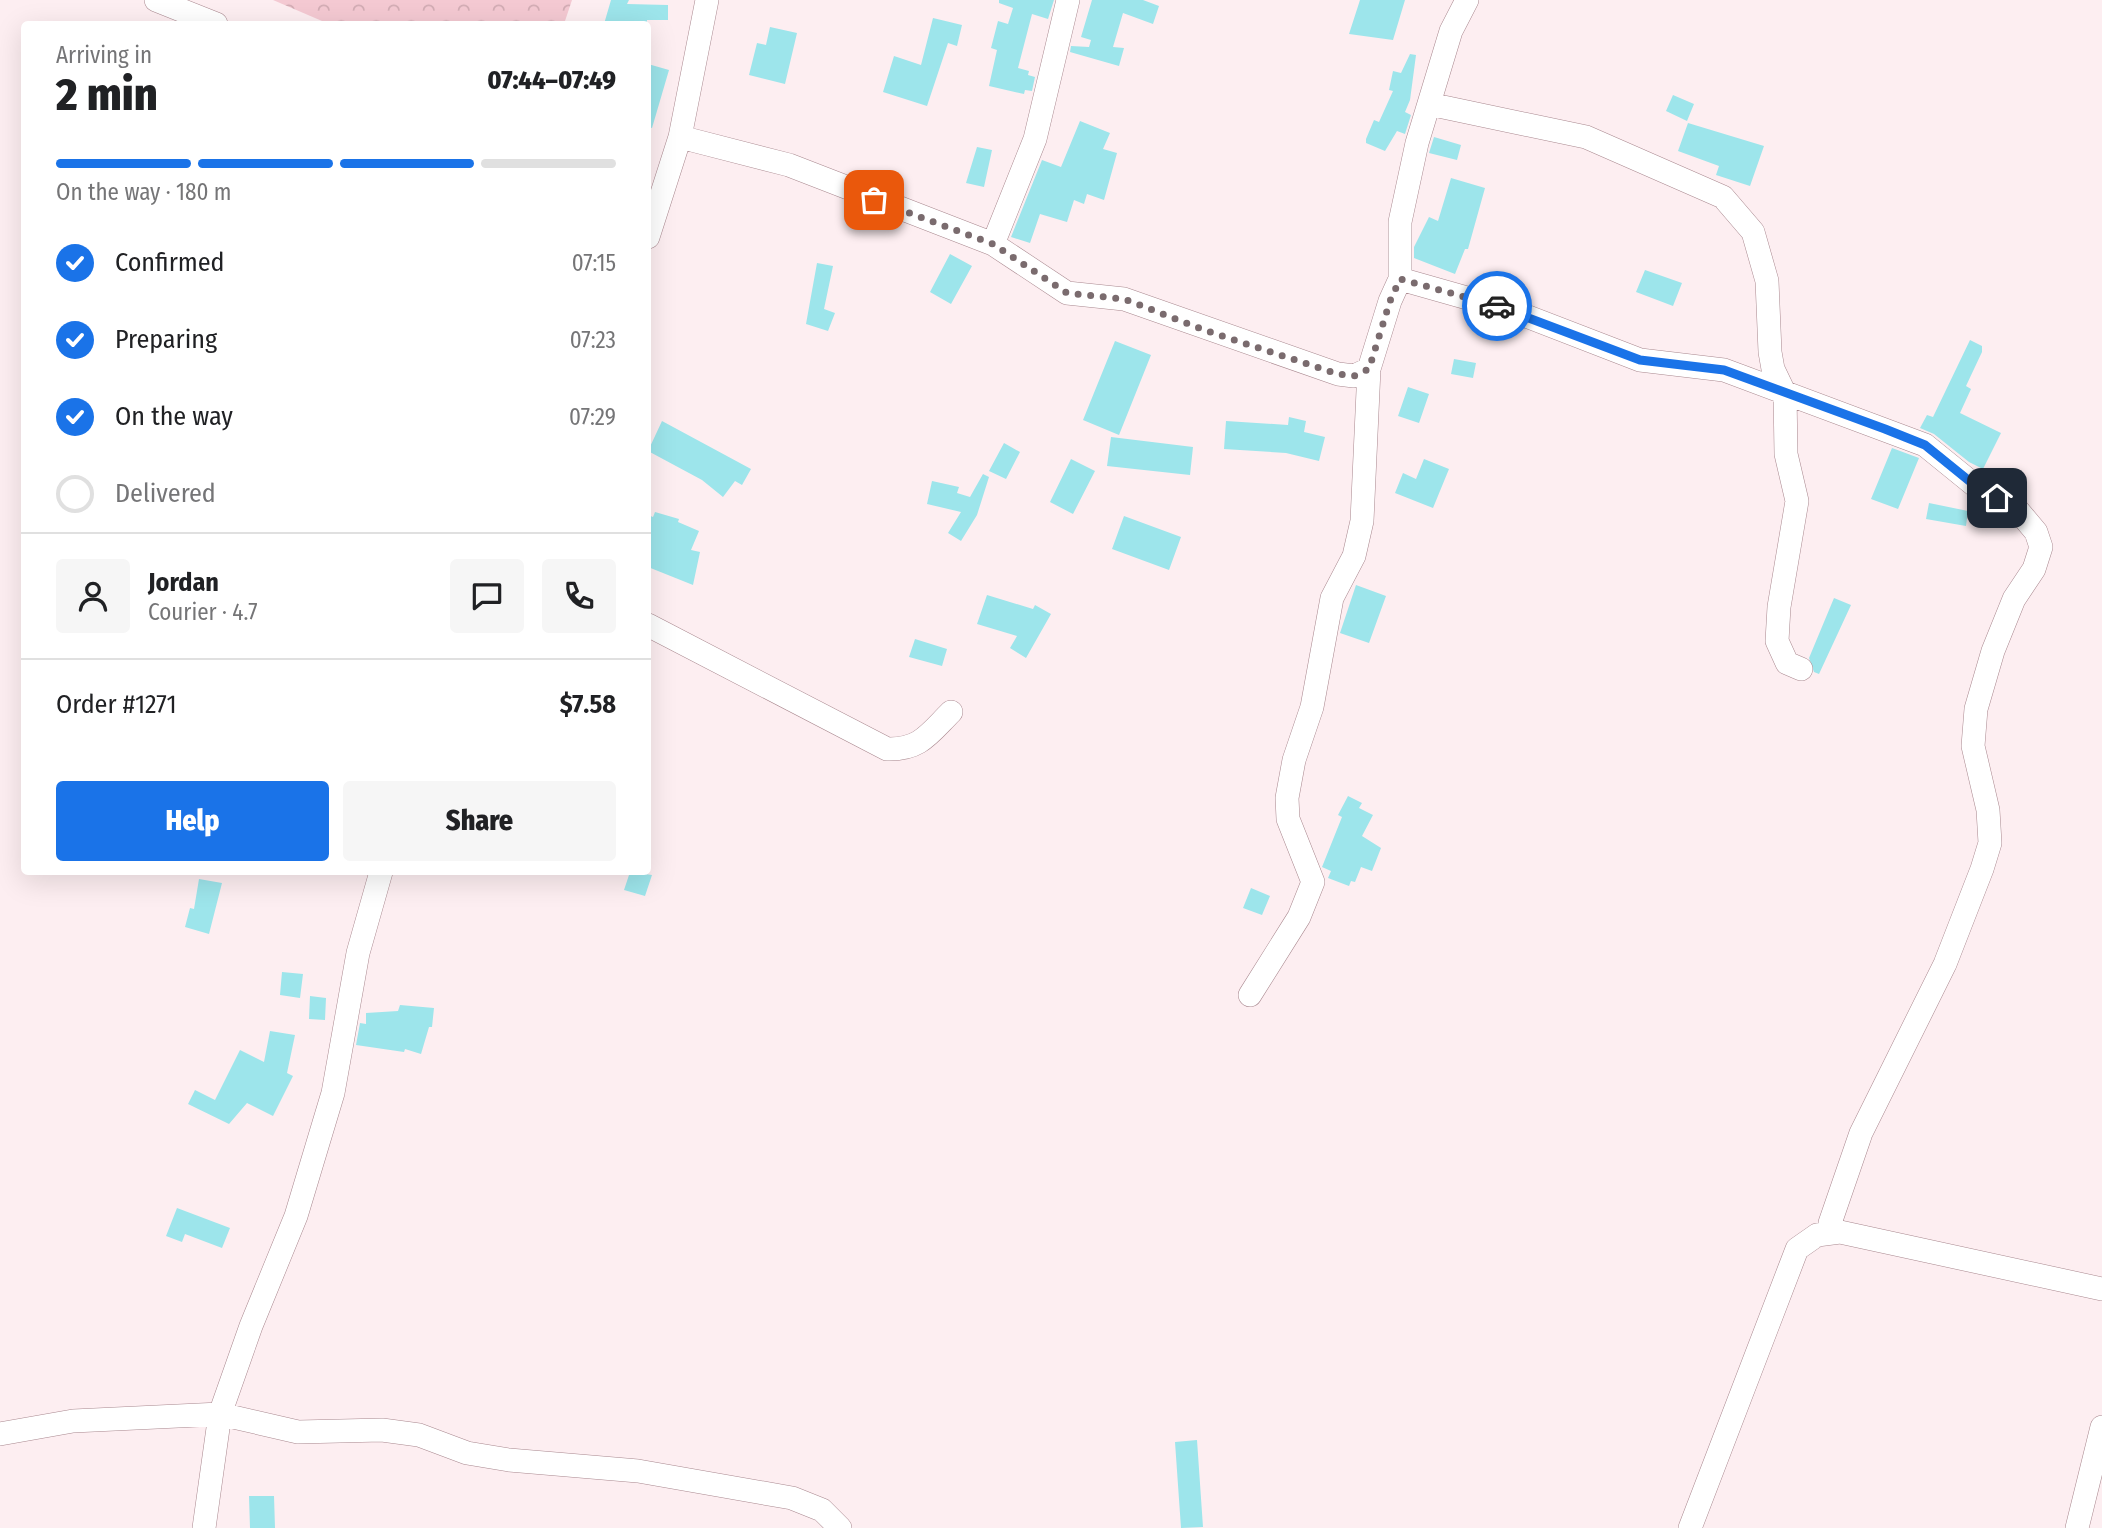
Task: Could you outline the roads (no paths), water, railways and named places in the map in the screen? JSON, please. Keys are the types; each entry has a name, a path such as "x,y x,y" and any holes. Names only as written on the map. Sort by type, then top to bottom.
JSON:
{"street":[{"path":"156,0 208,21"},
{"path":"651,228 680,137 707,0"},
{"path":"993,244 1035,139 1068,0"},
{"path":"1250,995 1299,917 1313,882 1288,819 1287,798 1294,760 1312,707 1332,598 1354,556 1362,521 1369,369 1390,301 1400,279 1400,222 1429,104 1451,31 1467,0"},
{"path":"1429,104 1586,137 1723,197 1754,232 1767,281 1773,369 1785,394 1786,454 1797,501 1779,607 1777,641 1787,663 1801,669"},
{"path":"680,137 789,164 993,244 1067,293 1124,299 1207,331 1338,374 1354,376 1369,369"},
{"path":"1400,279 1513,311 1640,360 1724,370 1925,445 1978,488 2015,507 2036,532 2041,547 2034,569 2014,599 1997,641 1976,709 1973,746 1988,810 1990,843 1939,976 1861,1133 1830,1223"},
{"path":"651,627 887,749 906,750 923,741 951,712"},
{"path":"204,1528 220,1414 251,1326 296,1216 333,1093 358,953 380,875"},
{"path":"1690,1528 1797,1249 1817,1235 1840,1232 2102,1289"},
{"path":"0,1434 73,1421 220,1414 298,1432 383,1430 419,1434 467,1453 638,1471 779,1496 822,1510 840,1528"},
{"path":"2077,1528 2102,1427"}]}
